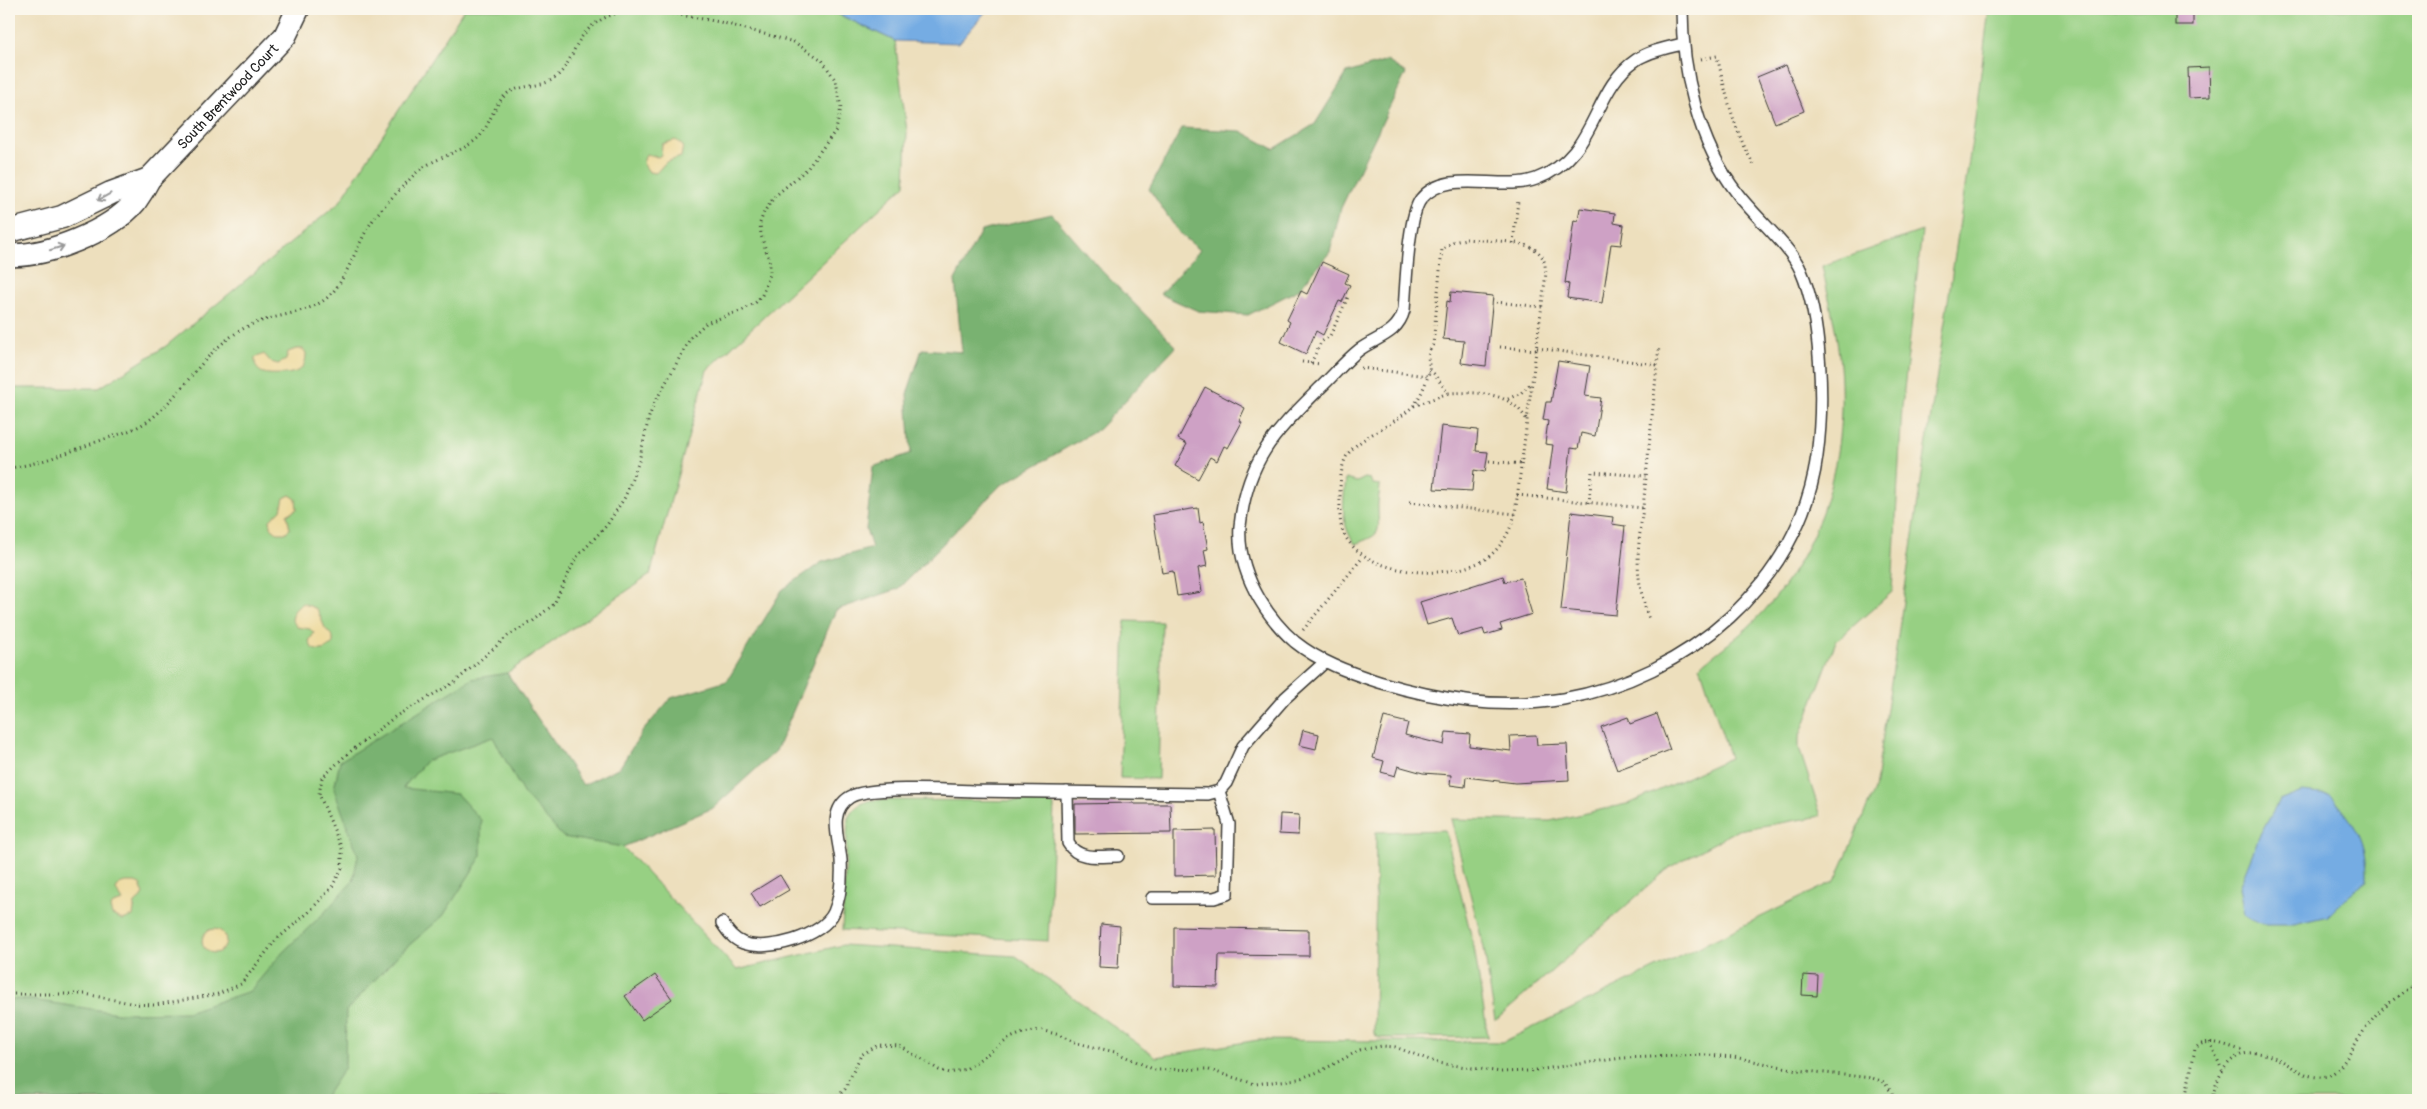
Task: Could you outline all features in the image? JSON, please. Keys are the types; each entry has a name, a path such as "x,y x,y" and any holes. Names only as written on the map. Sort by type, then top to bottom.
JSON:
{"street":[{"name":"South Brentwood Court","path":"9,255 30,254 58,248 97,231 134,203 149,179 285,36 298,9"},
{"name":"South Brentwood Court","path":"9,231 62,217 111,193 149,179"}],"lane":[{"path":"1682,9 1682,44 1703,128 1718,162 1736,193 1797,263 1808,291 1815,330 1821,386 1817,459 1809,494 1800,518 1772,571 1734,615 1692,648 1655,669 1619,684 1563,699 1510,704 1452,700 1419,694 1352,674 1325,662 1294,641 1279,627 1264,608 1245,568 1240,531 1249,479 1268,444 1281,428 1362,348 1390,333 1400,322 1404,310 1412,225 1420,201 1426,194 1443,184 1458,182 1486,184 1524,183 1562,166 1582,142 1603,102 1625,70 1635,60 1682,44"},
{"path":"722,923 733,938 752,946 784,943 804,937 822,926 833,915 840,889 841,860 836,816 840,806 850,797 862,793 913,790 1208,794 1219,791 1226,783 1243,746 1284,698 1325,662"},
{"path":"1152,898 1214,898 1227,894 1229,824 1219,791"},
{"path":"1067,792 1068,843 1072,850 1086,856 1118,856"}],"path":[{"path":"9,468 39,463 136,429 161,410 211,353 233,334 259,321 302,309 326,299 339,283 371,223 415,174 479,137 497,104 507,94 554,78 570,60 582,36 600,20 614,13 638,9"},
{"path":"9,994 85,994 135,1004 155,1005 218,994 241,984 276,940 310,911 332,887 342,868 342,849 319,794 322,778 340,760 396,716 455,682 509,635 532,622 554,604 576,558 607,525 625,497 639,460 648,418 691,337 706,323 743,310 756,302 762,295 768,284 770,263 760,223 764,212 775,196 808,169 836,130 841,108 836,81 822,60 794,42 720,22 646,9"},
{"path":"2417,9 2418,13"},
{"path":"1686,62 1717,56 1733,120 1754,165"},
{"path":"1513,243 1518,200"},
{"path":"1414,406 1429,371 1427,362 1429,350 1433,344 1442,249 1452,242 1466,239 1513,243 1532,247 1542,255 1546,273 1518,496 1510,528 1498,548 1489,557 1469,566 1427,572 1414,572 1373,563 1363,557 1348,540 1341,524 1340,488 1344,464 1352,449 1366,438 1391,425 1414,406 1448,393 1474,393 1507,399 1517,406 1527,420"},
{"path":"1311,363 1321,342 1330,336 1348,297"},
{"path":"1496,302 1542,307"},
{"path":"1500,346 1536,349 1657,366"},
{"path":"1649,620 1637,575 1637,559 1659,346"},
{"path":"1302,362 1329,365"},
{"path":"1356,368 1428,376"},
{"path":"1429,371 1434,374 1448,393"},
{"path":"1507,399 1521,393 1532,382"},
{"path":"1488,461 1522,464"},
{"path":"1589,503 1592,472 1646,476"},
{"path":"1518,496 1642,508"},
{"path":"1410,502 1515,514"},
{"path":"1294,641 1363,557"},
{"path":"2186,1100 2195,1050 2201,1043 2210,1042 2246,1052 2265,1054 2278,1058 2310,1076 2328,1076 2343,1063 2369,1024 2379,1013 2418,981"},
{"path":"834,1100 846,1089 861,1055 878,1045 900,1046 939,1070 950,1073 966,1069 1010,1038 1040,1030 1056,1034 1077,1043 1115,1052 1155,1070 1206,1069 1255,1084 1303,1078 1321,1071 1360,1050 1382,1046 1395,1047 1438,1064 1501,1072 1529,1071 1622,1058 1697,1055 1734,1057 1782,1068 1872,1078 1884,1082 1897,1100"},
{"path":"2210,1042 2222,1071"},
{"path":"2212,1100 2215,1083 2222,1071 2234,1057 2246,1052"}],"green space":[{"path":"464,9 827,9 895,41 907,131 905,185 707,370 650,575 507,673 623,847 737,970 843,945 1016,956 1156,1057 1258,1040 1503,1042 1835,881 1875,789 1974,127 1989,9 2418,9 2418,1100 9,1100 9,388 99,388 166,346 339,203"},
{"path":"1387,61 1406,73 1341,208 1330,252 1298,290 1248,315 1198,311 1160,294 1200,250 1180,234 1149,189 1182,128 1241,131 1274,149 1315,124 1347,73"},
{"path":"1052,214 1101,270 1176,346 1099,429 1000,486 898,589 836,610 776,751 713,808 623,847 563,837 523,793 493,737 426,761 403,788 457,794 481,820 481,857 443,916 399,954 346,1011 345,1067 323,1100 9,1100 9,999 32,1000 118,1013 187,1012 250,991 282,953 324,913 353,881 358,855 334,789 340,761 472,679 507,673 583,785 620,767 642,732 671,698 727,681 782,590 822,562 872,548 866,529 873,467 911,453 907,394 922,349 962,352 955,280 981,231"},
{"path":"1922,231 1902,407 1892,592 1836,641 1799,738 1799,748 1821,816 1738,830 1670,867 1495,1021 1484,948 1451,819 1550,821 1631,803 1730,758 1700,666 1755,621 1792,575 1809,544 1822,512 1832,479 1838,445 1841,375 1837,340 1822,266"},
{"path":"1365,478 1370,479 1373,484 1380,485 1378,529 1377,533 1370,538 1355,544 1345,521 1346,479 1357,482"},
{"path":"1125,621 1162,622 1158,779 1120,778"},
{"path":"873,800 1050,801 1054,806 1048,941 842,930 848,818 858,806"},
{"path":"1445,830 1474,947 1488,1037 1379,1038 1374,1034 1376,832"}],"sand":[{"path":"676,140 683,146 681,157 666,162 656,173 649,172 643,163 646,154 658,157 661,155 662,144"},
{"path":"303,349 306,353 305,363 297,371 284,374 269,374 257,369 255,358 264,354 271,362 278,364 286,360 288,352"},
{"path":"290,495 296,499 297,509 287,515 290,529 285,533 278,533 271,527 270,520 281,510 284,498"},
{"path":"302,603 317,609 325,628 333,637 333,643 326,649 318,650 312,648 309,641 314,633 310,629 297,627 292,620 294,611"},
{"path":"125,882 140,884 144,895 135,903 133,916 123,920 112,915 110,908 113,904 123,901 116,890 119,884"},
{"path":"209,929 219,929 226,936 226,946 219,953 209,953 202,946 202,936"}],"water":[{"path":"827,9 988,9 959,43 895,41"},
{"path":"2302,792 2331,795 2347,815 2362,844 2367,867 2367,881 2350,894 2328,916 2294,924 2262,924 2244,915 2239,887 2259,837 2279,801"}],"building":[{"path":"2175,9 2193,9 2193,25 2175,25"},
{"path":"1786,65 1804,111 1775,123 1757,77"},
{"path":"2209,67 2210,97 2189,98 2188,68"},
{"path":"1580,208 1615,213 1614,223 1624,225 1621,245 1611,244 1602,303 1567,298 1569,284 1565,283 1574,220 1578,221"},
{"path":"1322,262 1349,274 1345,283 1350,285 1342,302 1339,301 1323,335 1316,331 1306,354 1281,342 1290,322 1287,320 1301,291 1307,294"},
{"path":"1451,292 1493,296 1486,366 1461,363 1464,341 1443,339 1447,301 1450,302"},
{"path":"1558,361 1590,366 1585,396 1601,398 1595,436 1581,433 1578,449 1571,448 1566,492 1547,489 1553,445 1545,444 1548,421 1543,420 1546,402 1551,402"},
{"path":"1205,387 1245,408 1239,421 1242,422 1228,448 1224,446 1217,461 1210,457 1198,479 1175,466 1187,444 1178,439"},
{"path":"1441,426 1478,430 1476,451 1488,452 1485,472 1474,470 1472,491 1434,489"},
{"path":"1198,508 1200,523 1203,522 1208,549 1204,550 1207,566 1198,568 1202,592 1177,596 1173,571 1162,573 1153,515"},
{"path":"1571,512 1613,517 1612,524 1625,526 1616,615 1561,610"},
{"path":"1503,576 1505,582 1521,578 1532,614 1500,624 1502,630 1485,635 1483,629 1458,636 1452,618 1427,625 1420,602"},
{"path":"1657,714 1670,750 1617,770 1601,727 1628,717 1630,724"},
{"path":"1384,717 1408,723 1405,735 1444,745 1446,732 1470,734 1469,746 1511,751 1510,736 1536,735 1537,745 1567,744 1569,780 1515,783 1466,777 1465,787 1450,785 1451,775 1423,773 1398,766 1395,776 1381,772 1384,761 1373,758"},
{"path":"1303,730 1319,734 1316,749 1299,745"},
{"path":"1075,804 1170,804 1171,833 1075,834"},
{"path":"1280,814 1299,815 1298,835 1279,834"},
{"path":"1215,830 1216,875 1174,876 1174,831"},
{"path":"780,875 789,890 760,907 751,893"},
{"path":"1101,924 1120,926 1118,968 1099,967"},
{"path":"1174,927 1309,930 1309,956 1219,955 1218,987 1174,986"},
{"path":"655,975 672,999 642,1020 625,996"},
{"path":"1803,975 1818,976 1817,996 1802,995"}]}
